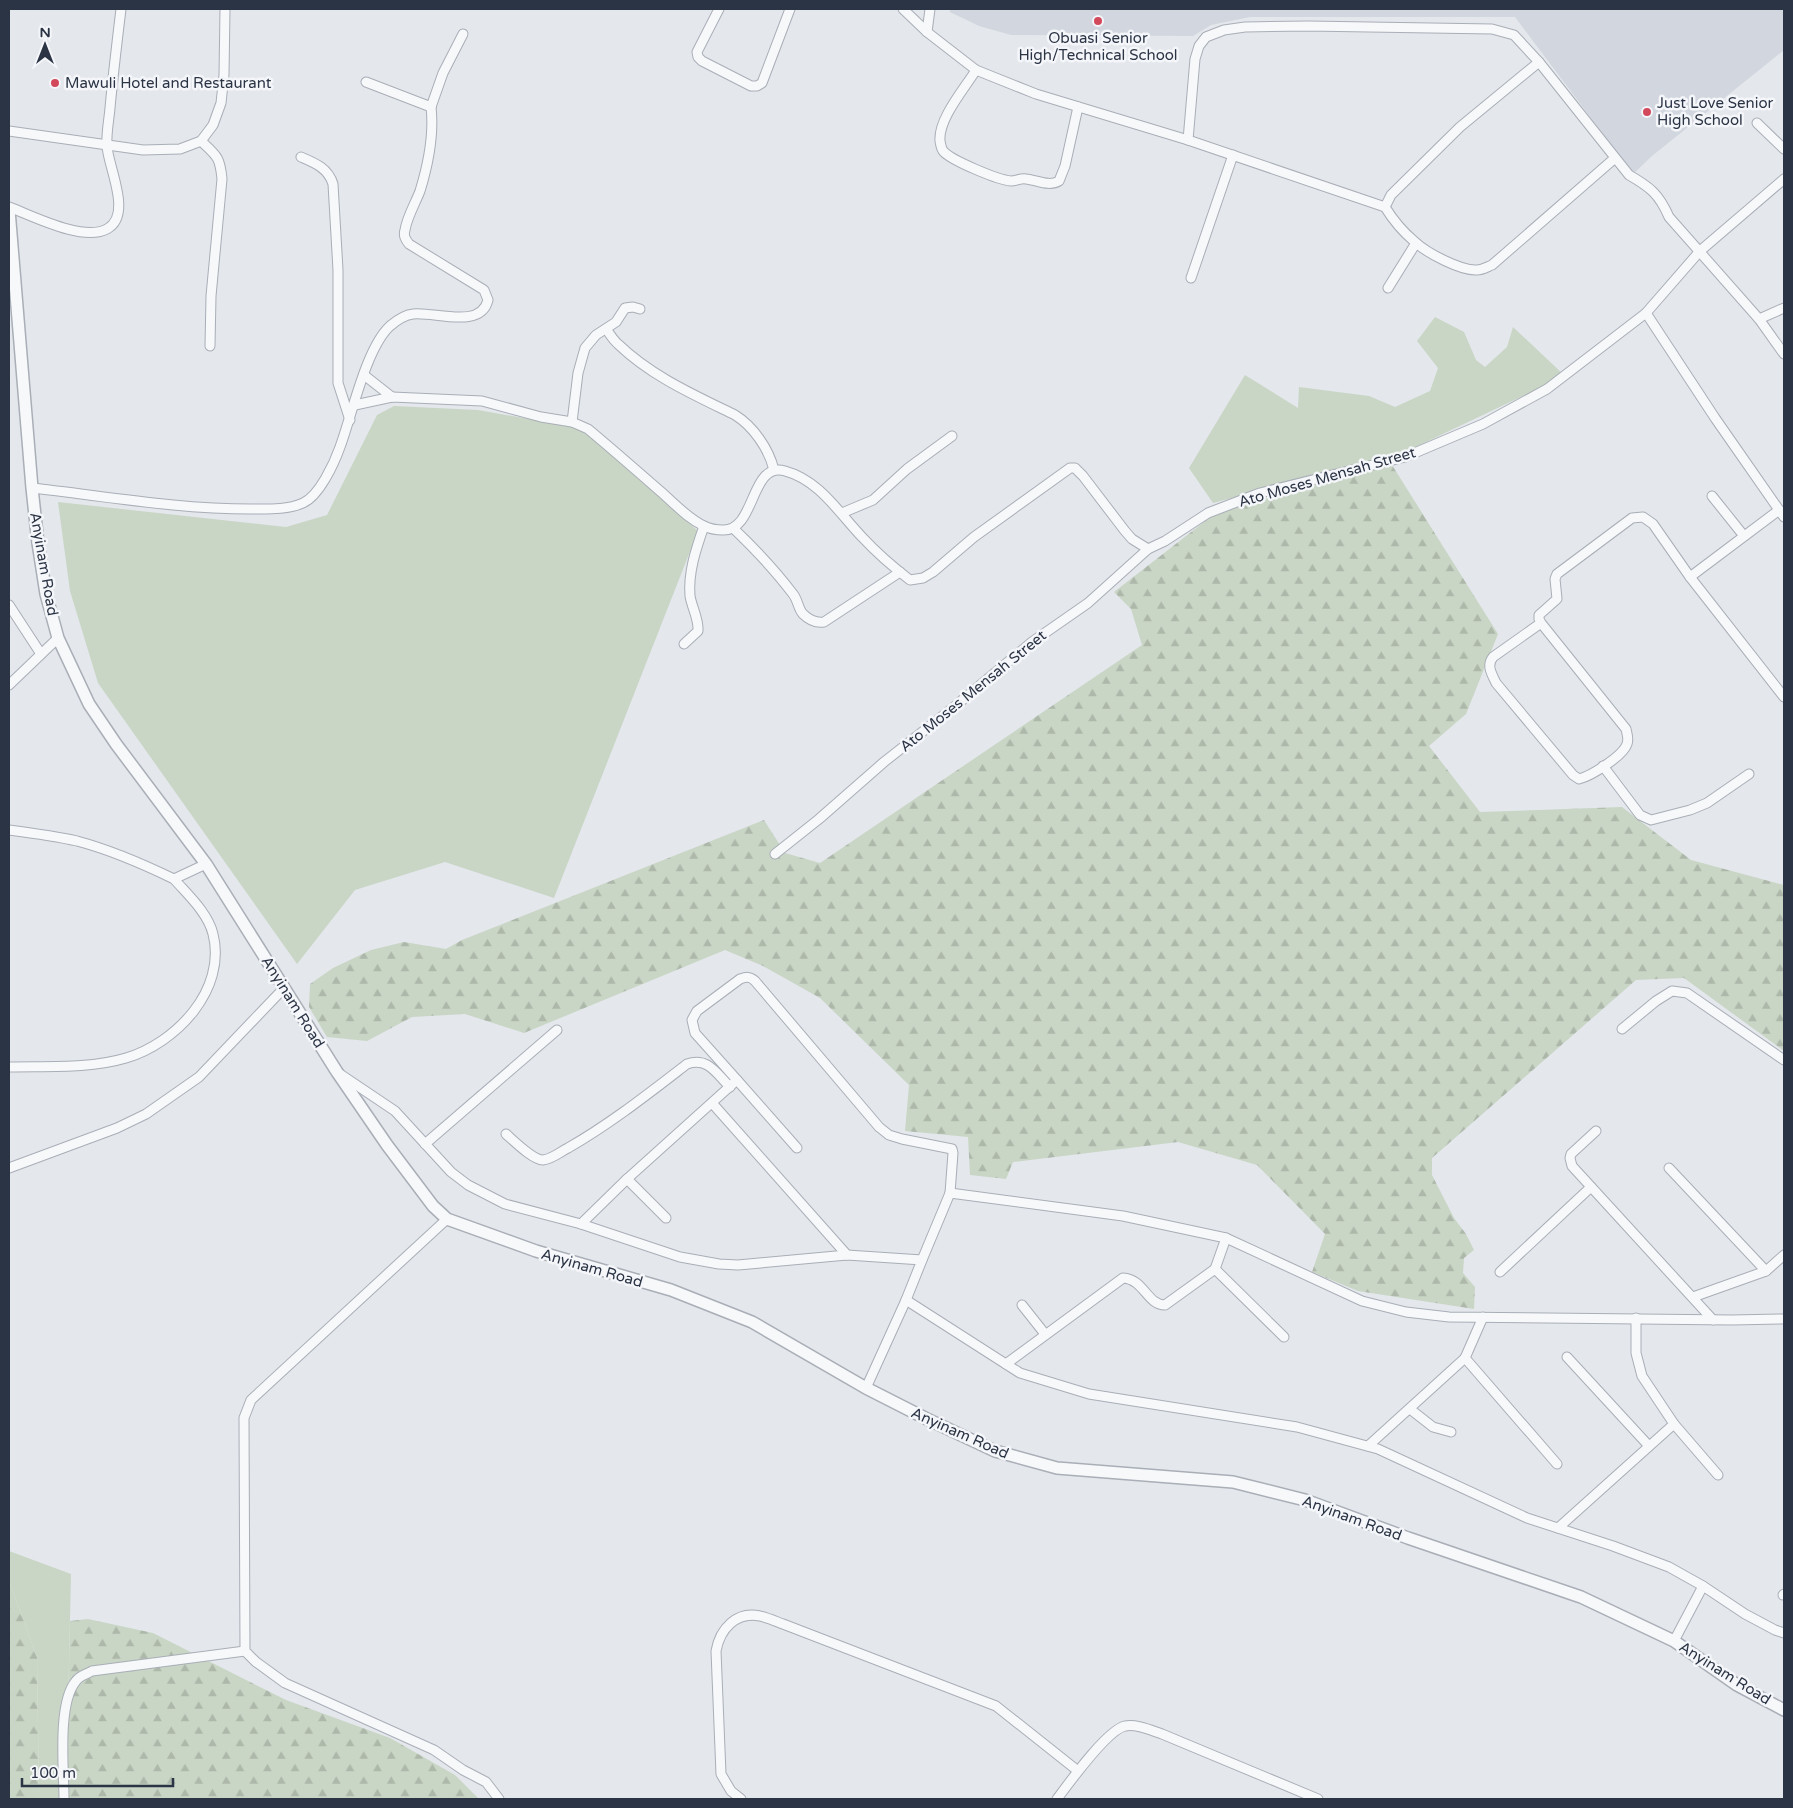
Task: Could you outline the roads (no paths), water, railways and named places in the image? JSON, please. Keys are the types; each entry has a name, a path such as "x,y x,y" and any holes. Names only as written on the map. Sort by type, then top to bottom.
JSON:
{"street":[{"path":"9,209 79,232 99,231 108,228 116,220 119,205 118,192 107,146 121,9"},
{"path":"9,131 143,150 180,149 201,141 213,125 221,103 224,75 226,9"},
{"path":"719,9 698,52 698,57 702,61 743,82 757,86 762,83 790,9"},
{"path":"903,9 927,32 976,70 1036,94 1188,140 1385,207 1392,219 1416,244 1467,270 1480,270 1492,265 1615,158"},
{"path":"927,32 930,9"},
{"path":"1188,140 1195,59 1199,46 1206,37 1224,30 1245,27 1308,26 1492,29 1514,35 1539,62 1628,175 1644,183 1656,193 1669,217 1759,320 1784,354"},
{"path":"32,488 226,509 288,508 305,502 316,491 339,451 364,375 384,333 401,317 415,313 460,318 482,311 487,304 487,293 481,287 409,244 404,236 405,228 420,189 426,161 430,140 431,106 443,73 463,34"},
{"path":"1385,207 1391,195 1460,127 1539,62"},
{"path":"976,70 944,123 940,140 941,148 946,154 956,160 1003,180 1025,179 1055,184 1059,181 1078,106"},
{"path":"366,82 431,106"},
{"path":"1757,123 1784,149"},
{"path":"201,141 221,164 222,179 211,296 210,346"},
{"path":"1191,278 1233,156"},
{"path":"301,157 314,163 330,175 333,184 338,270 338,383 350,420"},
{"name":"Ato Moses Mensah Street","path":"775,854 819,819 884,762 1032,642 1088,603 1148,549 1165,542 1208,513 1252,496 1404,457 1483,424 1547,389 1646,313 1700,251 1784,179"},
{"name":"Anyinam Road","path":"9,209 38,543 46,594 58,638 89,704 116,744 206,864 337,1072 410,1176 433,1206 447,1219 536,1251 671,1290 752,1322 866,1388 927,1420 994,1451 1057,1468 1233,1482 1305,1500 1408,1538 1581,1597 1674,1642 1737,1684 1784,1710"},
{"path":"1388,288 1416,244"},
{"path":"572,422 576,380 583,353 590,340 618,320 625,308 633,307 640,309"},
{"path":"1759,320 1784,308"},
{"path":"1646,313 1782,513 1744,536 1690,576"},
{"path":"606,329 619,346 674,386 744,420 756,434 774,470"},
{"path":"364,375 392,397"},
{"path":"355,406 392,397 482,401 572,422 588,428 682,510 704,526 719,530 733,528 746,514 762,480 770,472 774,470 787,471 821,491 862,538 910,580 923,578 974,537 1070,468 1075,468 1083,476 1132,539 1148,549"},
{"path":"842,513 873,500 907,469 952,436"},
{"path":"1712,496 1744,536"},
{"path":"1541,623 1493,657 1489,669 1496,683 1573,776 1579,779 1588,777 1627,746 1626,729 1539,619 1541,612 1557,599 1555,579 1557,574 1632,518 1643,517 1653,524 1690,576 1784,697"},
{"path":"684,644 698,631 698,623 690,597 691,574 696,549 704,526"},
{"path":"733,528 780,576 796,597 802,613 818,623 824,622 900,572"},
{"path":"9,606 41,654"},
{"path":"9,685 58,638"},
{"path":"1603,766 1640,815 1651,820 1690,810 1707,803 1749,774"},
{"path":"9,830 78,841 123,856 174,879 202,911 213,932 217,955 213,974 204,995 192,1014 173,1033 153,1046 127,1058 98,1064 9,1067"},
{"path":"174,879 206,864"},
{"path":"797,1148 734,1083 695,1033 692,1020 697,1012 740,979 749,977 755,981 879,1127 889,1135 902,1139 952,1149 950,1194 906,1300 866,1388"},
{"path":"9,1168 118,1128 146,1114 198,1077 285,987"},
{"path":"1622,1029 1656,1001 1672,991 1687,993 1784,1060"},
{"path":"425,1144 557,1030"},
{"path":"506,1134 536,1158 543,1160 551,1158 591,1135 637,1104 687,1064 695,1061 705,1062 734,1083"},
{"path":"337,1072 386,1104 451,1172 475,1189 505,1204 581,1224 680,1257 719,1264 738,1265 847,1255 922,1260"},
{"path":"581,1224 627,1179 734,1083"},
{"path":"712,1103 847,1255"},
{"path":"1596,1131 1571,1154 1572,1166 1713,1320"},
{"path":"1669,1168 1766,1271"},
{"path":"627,1179 666,1218"},
{"path":"1500,1272 1591,1187"},
{"path":"950,1194 1123,1216 1226,1238 1362,1301 1406,1312 1449,1317 1784,1319"},
{"path":"447,1219 251,1400 244,1418 245,1652 285,1683 434,1750 463,1770 486,1782 499,1799"},
{"path":"1006,1364 1123,1278 1136,1281 1157,1303 1166,1305 1215,1270 1226,1238"},
{"path":"1692,1297 1766,1271 1784,1255"},
{"path":"1215,1270 1284,1337"},
{"path":"906,1300 1020,1373 1090,1394 1297,1427 1378,1449 1527,1518 1613,1546 1669,1567 1703,1586 1744,1614 1784,1633"},
{"path":"1022,1305 1045,1334"},
{"path":"1368,1446 1410,1410 1465,1358 1483,1317"},
{"path":"1636,1318 1636,1353 1642,1376 1674,1424 1718,1475"},
{"path":"1567,1357 1649,1446"},
{"path":"1465,1358 1557,1464"},
{"path":"1410,1410 1433,1427 1452,1432"},
{"path":"1558,1528 1674,1424"},
{"path":"1674,1642 1703,1586"},
{"path":"741,1799 731,1791 721,1774 716,1651 718,1638 725,1627 749,1616 759,1616 783,1624 996,1706 1078,1771"},
{"path":"64,1799 64,1715 67,1695 76,1680 92,1671 245,1652"},
{"path":"1057,1799 1078,1771 1114,1731 1124,1726 1139,1727 1162,1734 1318,1799"}],"place":[{"name":"Obuasi Senior High/Technical School","path":"1098,21"},
{"name":"Mawuli Hotel and Restaurant","path":"55,83"},
{"name":"Just Love Senior High School","path":"1647,112"}]}
